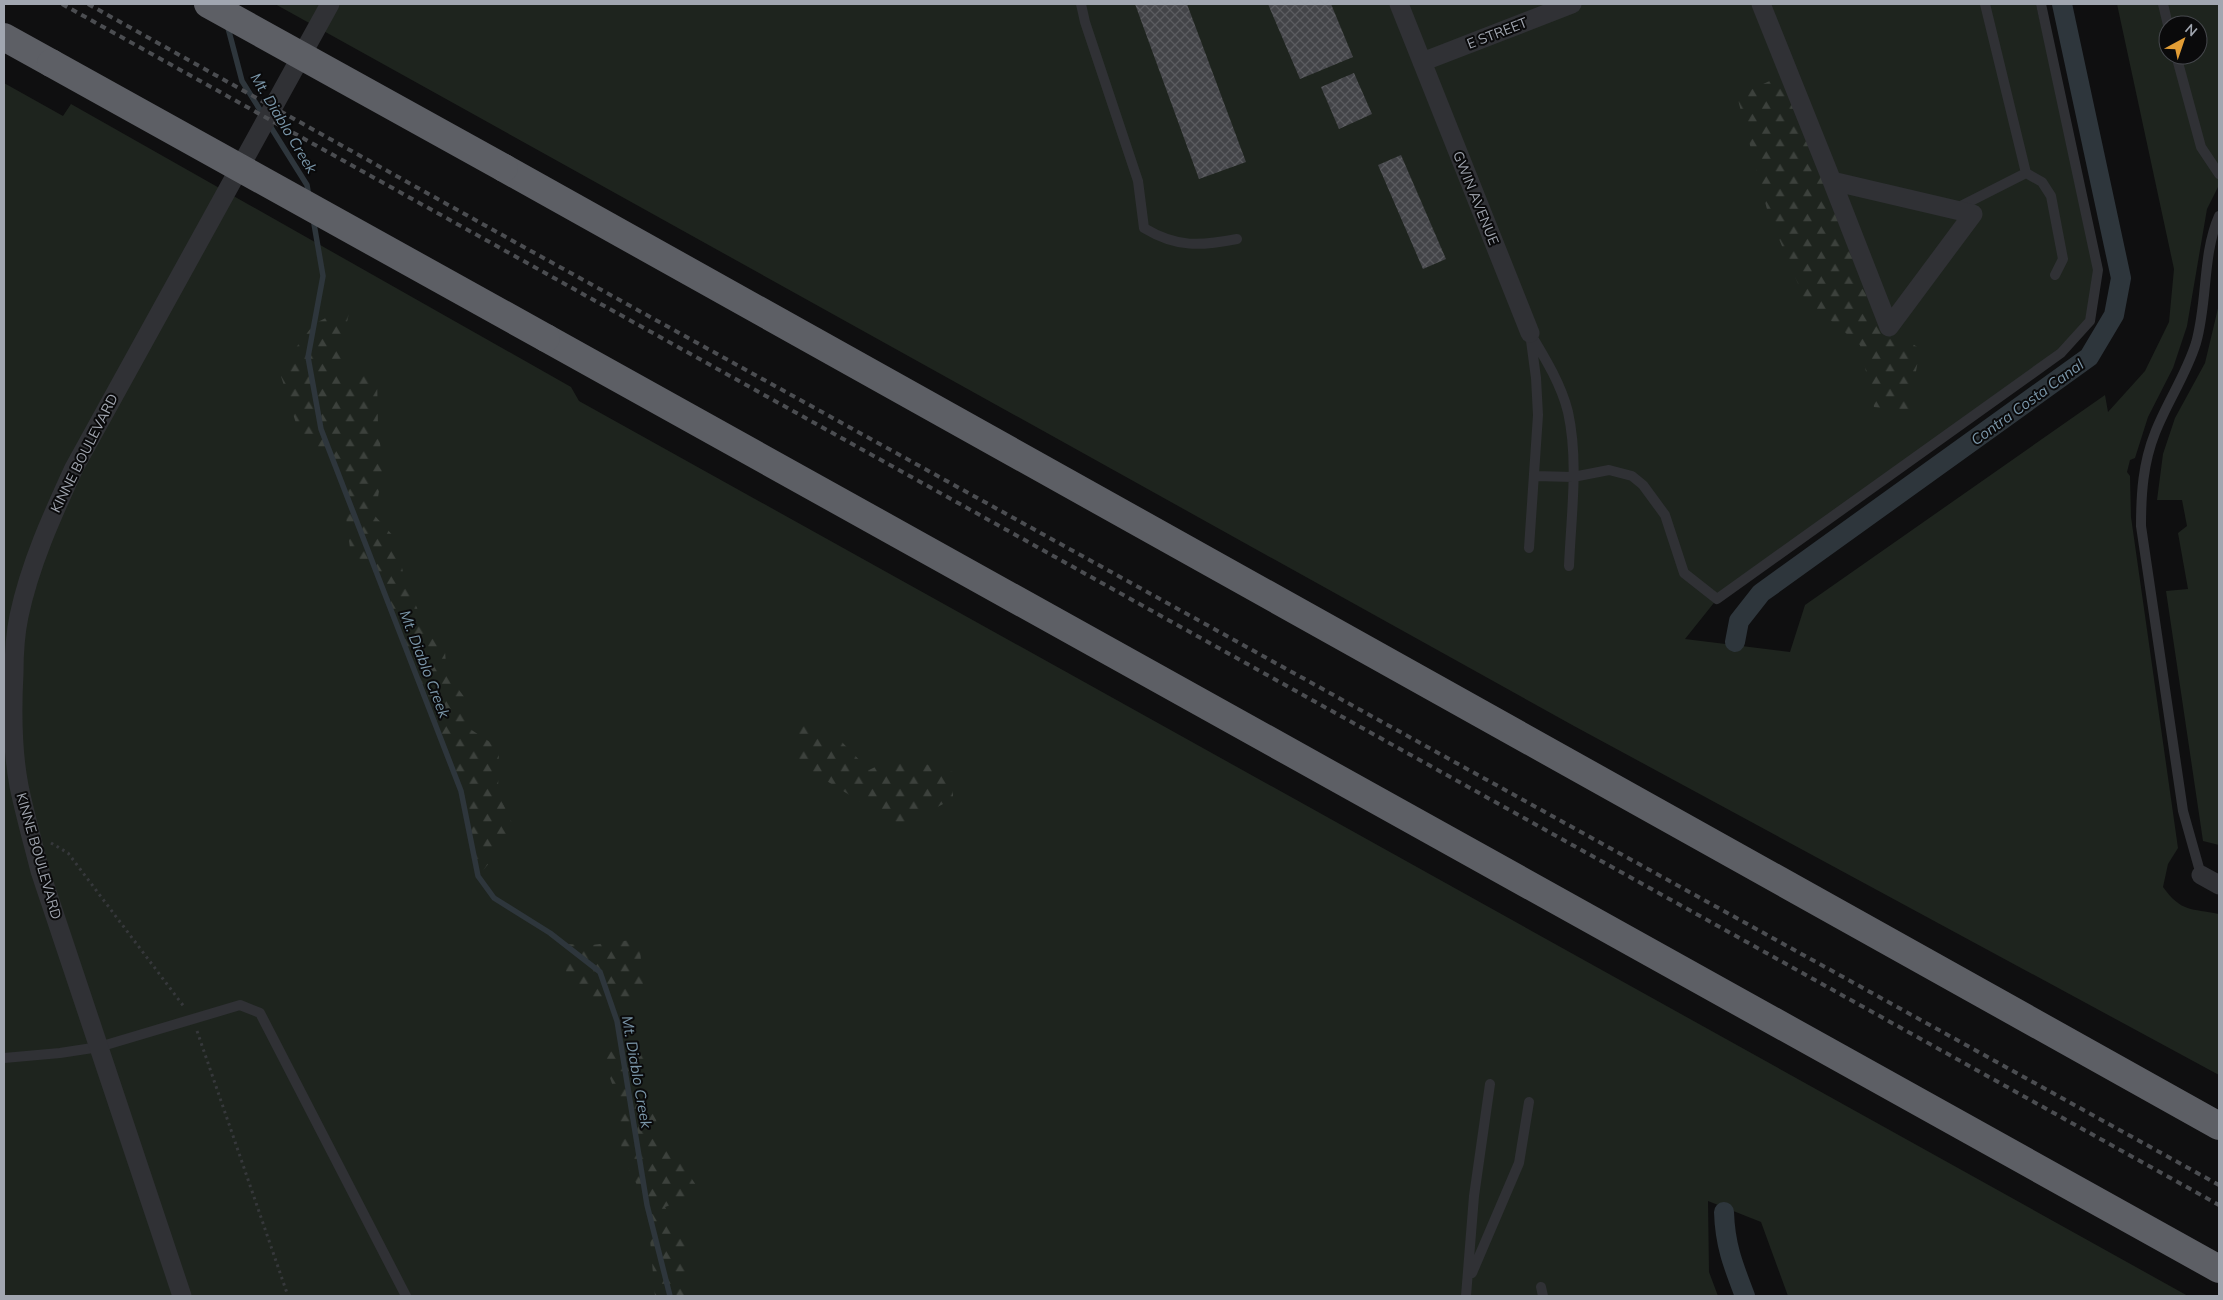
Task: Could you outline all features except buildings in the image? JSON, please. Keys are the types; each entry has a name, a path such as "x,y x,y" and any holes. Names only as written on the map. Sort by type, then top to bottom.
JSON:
{"highway":[{"path":"208,4 2219,1126"},
{"path":"4,37 2219,1269"},
{"path":"2137,1080 2219,1119"}],"street":[{"name":"KINNE BOULEVARD","path":"182,1296 40,871 29,830 19,785 12,701 18,618 29,575 46,528 74,468 330,4"},
{"name":"GWIN AVENUE","path":"1399,4 1530,333"},
{"name":"E STREET","path":"1422,62 1572,4"},
{"path":"1761,4 1889,327 1973,214 1832,181"},
{"path":"2201,875 2219,885"}],"lane":[{"path":"1081,4 1085,22 1138,181 1144,228 1157,236 1180,244 1206,245 1237,239"},
{"path":"1985,4 2026,173 2042,182 2051,196 2063,260 2055,276"},
{"path":"1535,476 1573,476 1609,470 1632,476 1643,485 1666,515 1684,572 1717,599 2061,353 2090,321 2098,270 2041,4"},
{"path":"2179,65 2201,147 2219,174"},
{"path":"1954,210 2026,173"},
{"path":"2201,875 2183,811 2142,526 2141,495 2146,464 2155,433 2185,372 2196,342 2202,313 2211,244 2219,216"},
{"path":"1530,333 1558,383 1568,412 1572,441 1573,476 1569,566"},
{"path":"1530,333 1536,378 1538,415 1530,548"},
{"path":"4,1058 99,1047 240,1005 260,1013 406,1296"},
{"path":"1467,1291 1474,1196 1490,1084"},
{"path":"1467,1291 1479,1253 1519,1163 1529,1102"}],"path":[{"path":"29,830 68,853 192,1018 288,1296"}],"green space":[{"path":"275,4 2036,4 2098,270 2090,321 2061,353 1717,599 1685,639 1790,652 1805,605 2105,395 2108,412 2145,371 2169,322 2174,269 2117,4 2219,4 2219,185 2207,209 2187,326 2173,368 2148,417 2135,458 2130,460 2127,472 2130,476 2131,517 2178,848 2168,864 2163,887 2176,901 2188,908 2219,914 2219,1075 1574,726"},
{"path":"1789,72 1889,327 1920,349 1909,410 1874,407 1860,345 1804,298 1768,213 1737,96"},
{"path":"4,83 63,116 71,104 571,387 579,401 2188,1296 1788,1296 1761,1222 1708,1201 1709,1272 1718,1296 4,1296"},
{"path":"2219,304 2219,845 2203,841 2166,591 2188,589 2178,533 2187,526 2182,500 2157,500 2163,454 2175,418 2205,363"},
{"path":"351,305 343,339 345,373 377,374 378,428 383,466 375,516 396,539 404,577 425,627 444,641 447,674 465,698 470,729 499,748 498,792 516,832 478,876 461,791 382,584 350,548 341,479 302,442 279,370 314,324"},
{"path":"799,724 839,739 869,770 898,756 953,772 953,799 900,826 799,764"},
{"path":"639,939 644,993 612,1007 567,983 564,944 592,945"},
{"path":"652,1049 642,1082 661,1133 702,1194 665,1207 688,1247 684,1286 691,1296 655,1296 647,1205 622,1155 617,1098 601,1052"}],"waterway":[{"name":"Contra Costa Canal","path":"1735,642 1739,621 1761,593 2089,357 2114,315 2121,278 2062,4"},
{"name":"Mt. Diablo Creek","path":"227,24 242,81 307,185 309,197"},
{"name":"Mt. Diablo Creek","path":"313,218 323,276 308,357 321,429 461,791 478,876 494,898 550,933 600,972 617,1021 647,1205 670,1296"},
{"name":"Contra Costa Canal","path":"1724,1212 1730,1255 1745,1296"}],"railway":[{"path":"62,4 2219,1205"},
{"path":"88,4 2219,1185"}]}
